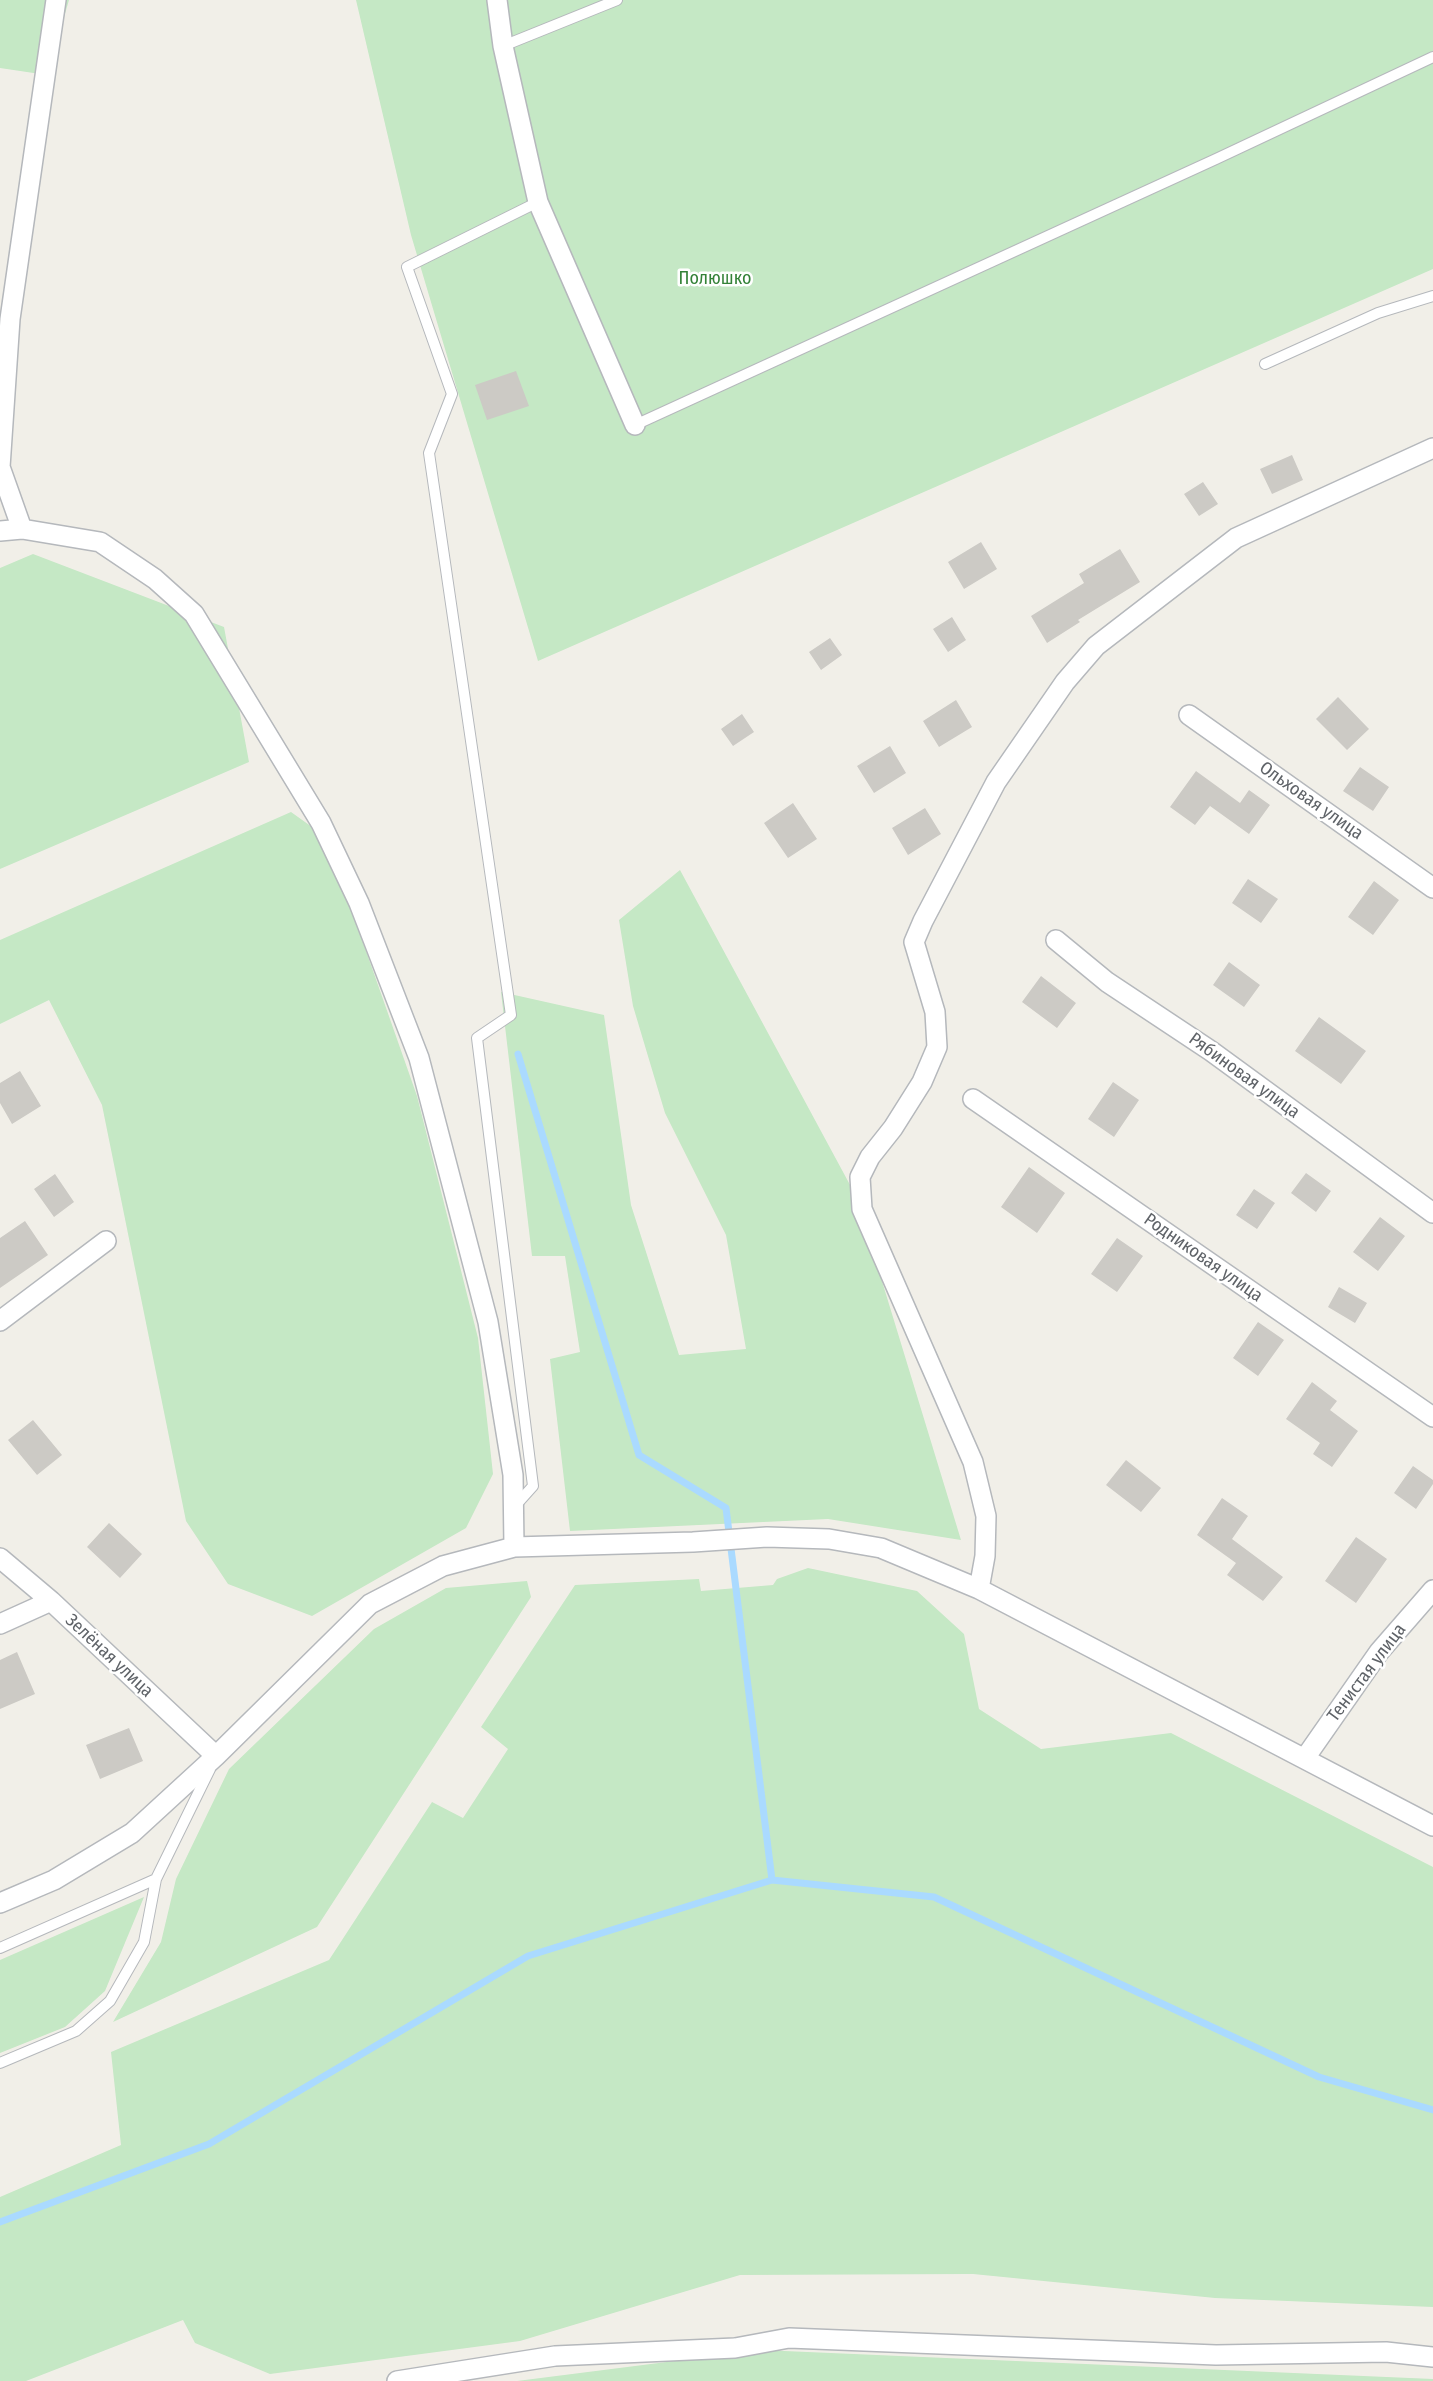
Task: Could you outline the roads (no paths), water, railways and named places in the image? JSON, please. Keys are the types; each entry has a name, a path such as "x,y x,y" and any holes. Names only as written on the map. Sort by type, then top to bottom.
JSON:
{"street":[{"path":"22,529 0,467 10,319 56,0"},
{"path":"497,0 503,46 538,202 635,425"},
{"path":"979,1589 985,1556 986,1516 973,1462 862,1209 860,1177 870,1157 893,1128 922,1082 937,1047 935,1012 914,942 996,782 1065,682 1096,646 1237,538 1433,448"},
{"path":"0,531 22,529 100,542 155,579 194,614 321,823 359,903 419,1058 488,1322 513,1475 514,1547"},
{"name":"Ольховая улица","path":"1189,715 1433,888"},
{"name":"Рябиновая улица","path":"1056,940 1107,982 1211,1051 1433,1213"},
{"name":"Родниковая улица","path":"973,1099 1433,1417"},
{"path":"0,1321 106,1241"},
{"path":"0,1903 54,1880 132,1833 216,1756 370,1604 443,1566 514,1547 693,1542 767,1536 829,1538 881,1548 979,1589 1433,1826"},
{"name":"Зелёная улица","path":"0,1558 51,1601 216,1756"},
{"name":"Тенистая улица","path":"1306,1758 1378,1652 1433,1590"},
{"path":"0,1624 51,1601"},
{"path":"397,2381 555,2356 735,2348 789,2338 1216,2355 1386,2352 1433,2357"}],"lane":[{"path":"503,46 617,0"},
{"path":"635,425 1204,165 1433,57"},
{"path":"514,1508 533,1486 477,1038 511,1015 429,453 452,394 407,267 538,202"},
{"path":"1265,363 1378,313 1433,296"},
{"path":"0,2063 76,2031 110,2000 144,1942 156,1879 216,1756"},
{"path":"0,1948 156,1879"}],"waterway":[{"path":"518,1054 639,1455 726,1508 772,1880 934,1897 1319,2077 1433,2110"},
{"path":"0,2222 209,2144 528,1956 772,1880"}],"park label":[{"name":"Полюшко","path":"715,279"}]}
